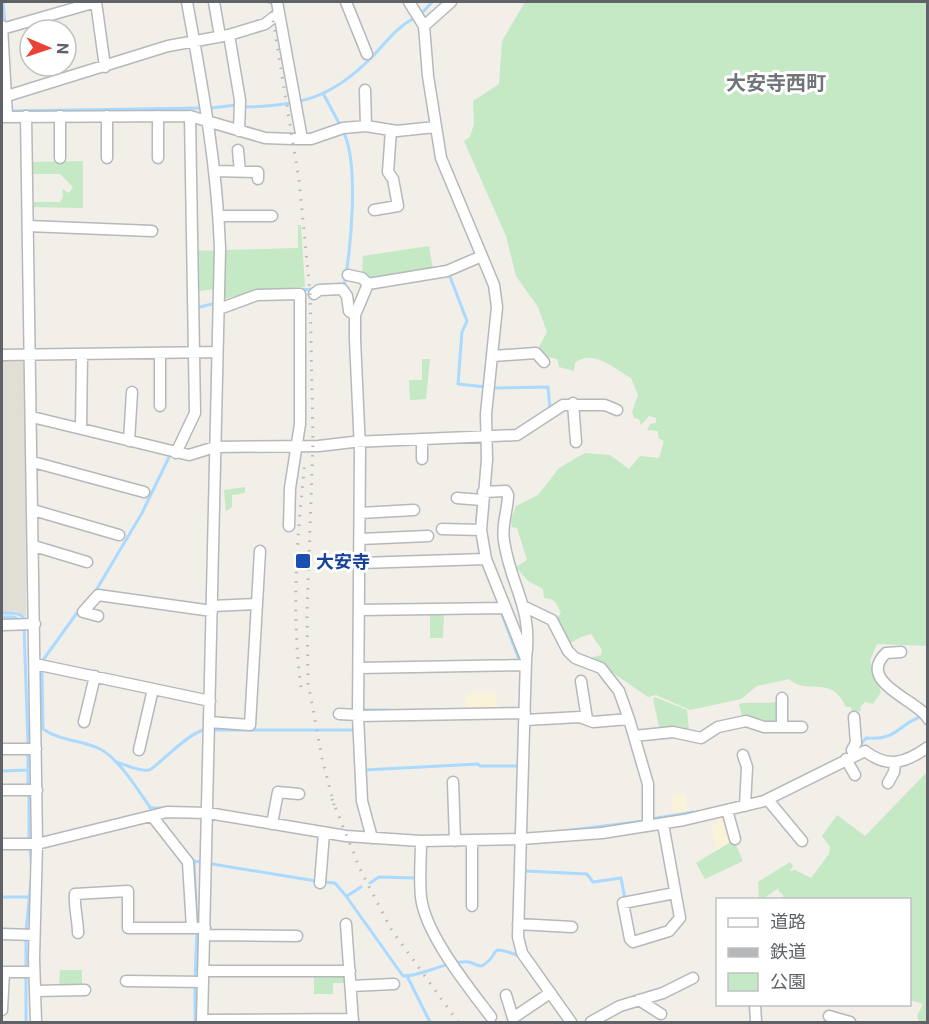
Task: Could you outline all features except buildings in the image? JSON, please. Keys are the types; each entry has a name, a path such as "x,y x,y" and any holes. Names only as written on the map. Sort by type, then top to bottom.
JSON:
{"street":[{"path":"105,67 96,2 2,28 7,96 4,116 190,116 266,138 302,139 311,139 343,128 366,126 391,130 435,127"},
{"path":"187,2 209,121 219,216 207,864 199,929 202,1021 353,1021 346,924"},
{"path":"214,2 240,100 239,131"},
{"path":"277,2 302,139"},
{"path":"346,2 367,54"},
{"path":"410,2 424,26 435,127 450,184 494,285 497,307 486,414 487,460 480,498 478,530 484,559 524,663"},
{"path":"424,26 451,2"},
{"path":"7,96 194,39 224,35 265,24 279,13"},
{"path":"365,90 366,126"},
{"path":"26,116 34,546 32,624 35,664 31,749 32,844 28,972 35,991 36,1023"},
{"path":"60,116 60,158"},
{"path":"107,116 107,158"},
{"path":"158,116 158,158"},
{"path":"174,451 195,413 190,116"},
{"path":"374,210 398,206 393,179 388,172 391,130"},
{"path":"238,150 240,172"},
{"path":"216,171 258,172 258,179"},
{"path":"219,216 272,216"},
{"path":"28,226 152,231"},
{"path":"368,284 447,271 482,256"},
{"path":"348,275 362,278 368,284"},
{"path":"368,284 355,315 355,390 360,442 357,713 362,801 372,835"},
{"path":"314,294 319,290 342,289 347,296 349,311 355,315"},
{"path":"219,304 257,295 300,294 300,423 290,488 289,526"},
{"path":"2,355 218,352"},
{"path":"160,353 160,406"},
{"path":"493,356 536,353 544,362"},
{"path":"81,429 82,354"},
{"path":"129,441 132,392"},
{"path":"32,417 129,441 198,454 215,447 517,435 547,417 557,408 573,404 605,405 617,410"},
{"path":"573,404 576,442"},
{"path":"422,439 422,459"},
{"path":"33,462 144,492"},
{"path":"458,498 480,498 506,491 508,495 503,539 525,607 529,627 524,663 518,937 522,953 571,1023"},
{"path":"33,510 119,535"},
{"path":"360,513 414,510"},
{"path":"442,530 478,530"},
{"path":"360,539 428,536"},
{"path":"34,546 87,561"},
{"path":"209,722 250,725 260,551"},
{"path":"360,563 484,559"},
{"path":"98,616 83,612 98,595 212,609 257,604"},
{"path":"525,607 552,620 568,651 575,658 601,668 619,691 648,784 648,822"},
{"path":"359,610 502,608"},
{"path":"2,625 32,624"},
{"path":"901,652 886,653 882,656 880,678 905,702 927,716"},
{"path":"359,668 524,663"},
{"path":"35,664 210,701"},
{"path":"84,722 95,676"},
{"path":"581,681 587,719"},
{"path":"139,750 153,688"},
{"path":"782,698 782,726"},
{"path":"339,714 523,715 580,717 593,722 629,719"},
{"path":"854,717 856,743 851,754 855,775"},
{"path":"634,736 673,732 701,738 718,728 746,721 764,727 802,727"},
{"path":"2,844 32,844 156,815 208,813 273,821 324,833 372,835 421,841 521,836 648,822 663,824 727,810 745,803 768,800 851,754 865,752 879,762 895,763 927,747"},
{"path":"2,749 31,749"},
{"path":"743,755 747,767 745,803"},
{"path":"888,783 894,772 895,763"},
{"path":"453,782 455,838"},
{"path":"2,790 31,790"},
{"path":"273,821 278,792 299,794"},
{"path":"768,800 802,841"},
{"path":"727,810 735,839"},
{"path":"156,815 188,862 199,929"},
{"path":"663,824 680,918 669,931 633,942 630,939 623,903 675,893"},
{"path":"320,881 324,833"},
{"path":"472,840 472,906"},
{"path":"421,841 421,899 437,939 491,1017"},
{"path":"78,933 78,920 74,914 75,894 128,891 128,928 199,929 297,936"},
{"path":"518,924 572,927"},
{"path":"2,934 29,935"},
{"path":"126,981 350,971"},
{"path":"2,1010 4,972 28,972"},
{"path":"591,1023 620,1006 693,978"},
{"path":"351,986 394,984"},
{"path":"35,991 85,990"},
{"path":"506,995 513,1018 550,993"},
{"path":"639,1000 661,1014"},
{"path":"755,1006 756,1023"},
{"path":"829,1016 850,1023"}],"shaded area":[{"path":"2,360 25,360 26,617 16,611 2,612"}],"green space":[{"path":"525,2 927,2 927,646 877,644 870,661 881,692 873,704 865,702 860,707 861,711 852,712 851,707 846,707 834,691 796,684 789,679 757,686 741,699 690,710 656,695 648,697 603,666 590,661 590,658 601,655 602,650 591,634 567,645 555,621 561,613 557,605 554,601 544,598 543,589 528,581 516,567 527,560 517,528 512,527 511,520 516,506 538,495 559,468 585,453 610,455 629,469 640,456 659,458 664,441 658,438 658,431 647,430 650,424 656,423 656,418 649,416 641,425 639,419 634,418 632,412 638,395 631,378 611,365 596,359 582,359 575,363 574,371 559,367 557,359 542,356 538,349 547,332 538,307 516,276 506,236 464,141 470,137 474,124 473,101 499,84 502,41"},
{"path":"83,161 83,208 32,207 32,202 60,202 63,197 62,189 69,193 73,187 60,174 31,174 31,162"},
{"path":"298,225 301,225 305,287 255,291 224,299 225,250 298,248"},
{"path":"429,246 433,269 369,279 362,275 363,256"},
{"path":"194,250 215,251 214,289 193,292"},
{"path":"422,359 430,359 426,399 410,400 409,380 422,380"},
{"path":"245,487 245,493 232,495 232,507 226,511 224,490"},
{"path":"430,612 444,613 443,638 430,638"},
{"path":"655,697 687,710 689,731 660,731 653,699"},
{"path":"779,701 778,723 742,717 739,704"},
{"path":"927,772 928,1022 919,1022 917,1016 923,1004 911,1000 911,898 781,898 784,896 778,890 780,887 764,898 759,898 758,882 790,862 793,866 790,871 795,870 811,878 829,854 830,847 822,836 837,815 865,836"},
{"path":"734,840 743,861 705,879 696,863"},
{"path":"60,970 82,970 82,988 59,988"},
{"path":"314,973 344,974 347,983 333,983 333,994 314,994"}],"sand":[{"path":"466,693 497,693 496,709 466,708"},
{"path":"671,795 686,795 687,812 672,814"},
{"path":"726,811 734,839 716,850 711,826 718,824 716,814"}],"waterway":[{"path":"3,2 5,24"},
{"path":"421,14 432,2"},
{"path":"243,107 282,105 314,97 329,90 344,82 397,30 414,18"},
{"path":"324,95 340,125"},
{"path":"211,108 236,105"},
{"path":"11,111 201,108"},
{"path":"341,286 344,286 347,270 352,208 351,166 344,133"},
{"path":"449,274 467,321 462,332 458,384 486,387"},
{"path":"300,290 314,289"},
{"path":"196,308 216,303"},
{"path":"493,388 548,387 550,409"},
{"path":"95,592 142,513 171,453"},
{"path":"477,520 478,502"},
{"path":"500,609 520,662"},
{"path":"43,660 79,610"},
{"path":"2,613 19,614 25,622"},
{"path":"2,617 14,617 20,621"},
{"path":"24,626 28,745"},
{"path":"42,673 43,729 57,736 93,746 108,754 130,778 154,813"},
{"path":"361,710 390,710"},
{"path":"860,745 866,738 885,737 923,716"},
{"path":"116,762 137,769 149,770 195,733 203,730"},
{"path":"214,730 355,730"},
{"path":"28,752 28,787"},
{"path":"364,770 478,764 480,766 520,766"},
{"path":"2,771 28,770"},
{"path":"29,794 29,841"},
{"path":"150,808 165,808"},
{"path":"651,819 694,812"},
{"path":"564,831 644,821"},
{"path":"30,848 32,868"},
{"path":"191,858 194,861 197,925"},
{"path":"194,861 316,881"},
{"path":"526,871 587,874 593,882 621,878 625,899"},
{"path":"370,883 379,877 417,878"},
{"path":"26,931 31,881"},
{"path":"323,882 335,883 403,976 419,974 460,962 482,966 497,950 517,955"},
{"path":"347,896 361,887"},
{"path":"2,897 29,897"},
{"path":"195,979 197,931"},
{"path":"26,937 26,1022"},
{"path":"407,976 430,1022"},
{"path":"195,985 195,1022"}],"railway":[{"path":"270,2 299,180 310,292 313,443 307,613 308,683 322,758 334,805"},
{"path":"301,687 296,631 296,574 305,462"},
{"path":"332,799 360,869 391,929 458,1022"}],"place":[{"name":"大安寺","path":"303,561"}],"district":[{"name":"大安寺西町","path":"776,83"}]}
